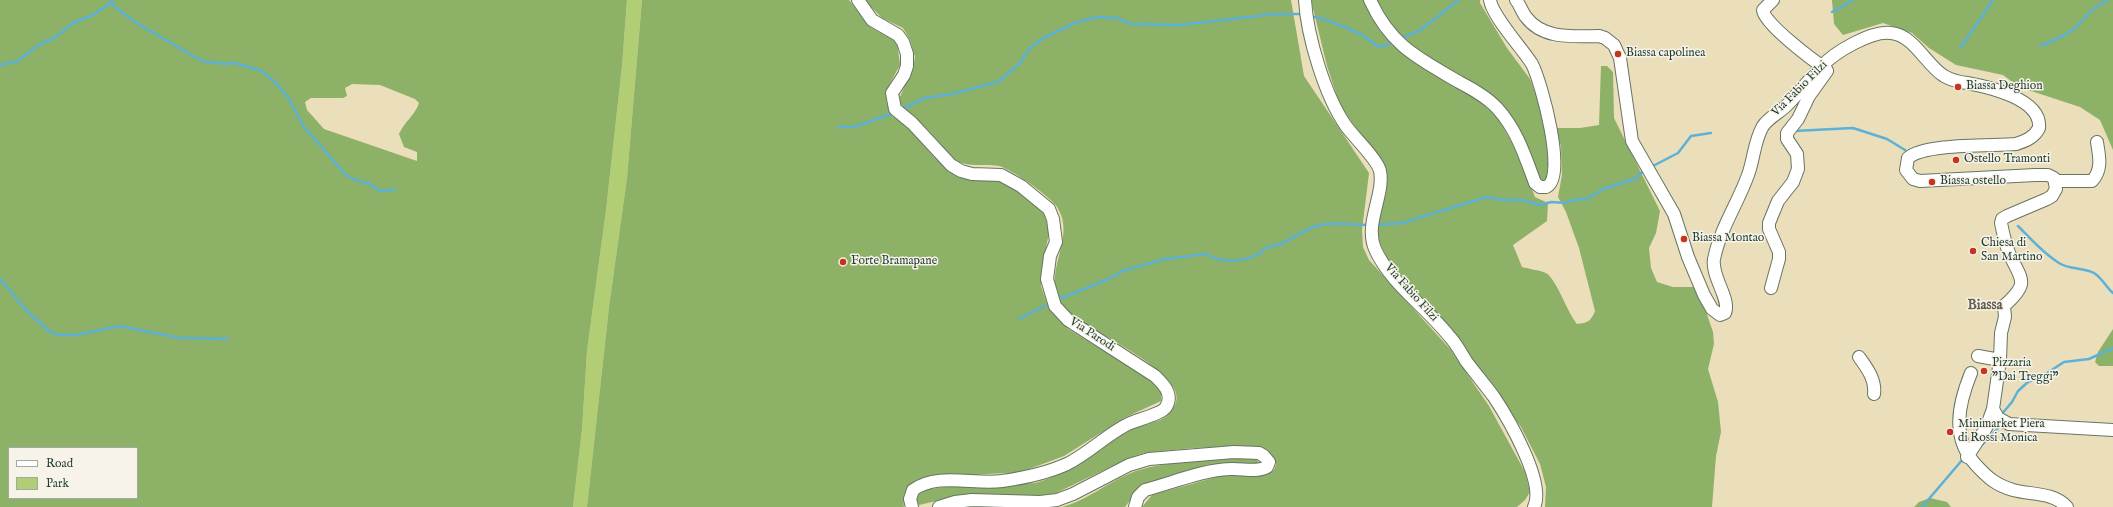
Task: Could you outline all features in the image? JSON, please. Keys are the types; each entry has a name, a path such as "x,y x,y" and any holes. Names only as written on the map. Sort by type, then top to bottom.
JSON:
{"street":[{"name":"Via Parodi","path":"858,0 872,20 898,35 903,42 907,54 907,66 904,75 892,93 895,109 912,124 951,165 961,171 972,174 1001,175 1021,186 1049,209 1053,219 1056,242 1050,256 1047,279 1055,306 1068,320 1155,376 1166,387 1168,393 1168,402 1163,410 1124,426 1067,464 1040,474 1000,482 959,481 927,483 913,490 910,499 912,507"},
{"name":"Via Fabio Filzi","path":"1306,0 1314,46 1329,95 1346,126 1380,169 1380,180 1372,226 1372,239 1375,250 1392,275 1450,337 1494,398 1530,466 1537,489 1537,498 1534,507"},
{"path":"1370,0 1378,17 1388,32 1410,53 1469,88 1497,108 1522,147 1535,183 1540,187 1546,187 1553,182 1556,166 1552,138 1538,79 1520,46 1494,12 1490,0"},
{"name":"Via Fabio Filzi","path":"1516,0 1526,17 1533,24 1550,34 1599,36 1605,38 1614,45 1623,69 1632,141 1674,214 1688,257 1704,295 1712,309 1720,315 1725,313 1726,307 1715,276 1715,258 1726,223 1744,186 1753,162 1755,146 1760,131 1764,124 1786,106 1822,66 1839,53 1867,37 1884,33 1895,34 1910,42 1943,76 1960,82 1985,85 2015,98 2032,108 2036,112 2039,120 2038,132 2026,141 2016,144 1952,147 1922,152 1911,156 1908,158 1906,167 1908,174 1913,179 1920,182 2044,175 2054,178 2056,181"},
{"path":"1771,288 1779,259 1778,252 1769,229 1769,223 1778,201 1793,182 1798,169 1797,154 1787,139 1787,133 1798,120 1809,96 1826,74 1826,69 1801,52 1767,18 1763,12 1773,0"},
{"path":"1967,457 1986,428 1993,409 2000,360 2004,306 2014,298 2022,282 2020,272 2007,246 2001,223 2007,216 2052,196 2056,189 2056,181 2092,180 2096,177 2100,162 2097,142"},
{"path":"1978,356 2000,360"},
{"path":"1859,357 1872,378 1875,387 1874,394"},
{"path":"1971,373 1963,392 1959,427 1961,442 1967,457 1990,480 2012,489 2054,497 2068,507"},
{"path":"1993,409 1998,418 2009,424 2113,430"},
{"path":"938,507 955,502 972,500 1040,502 1057,500 1073,494 1128,465 1149,458 1241,452 1259,454 1264,456 1269,462 1267,467 1262,469 1231,468 1217,470 1145,490 1138,497 1135,507"}],"green space":[{"path":"0,0 627,0 622,66 606,210 587,351 582,429 573,507 0,507","holes":["352,84 380,85 415,99 419,103 399,134 404,147 417,152 417,161 324,129 307,110 305,102 311,98 343,98 347,96 345,88"]},
{"path":"627,0 642,0 627,178 609,307 587,507 573,507 582,429 587,351 606,210 622,66"},
{"path":"642,0 849,0 870,27 897,42 900,65 889,85 886,101 892,116 906,125 934,157 959,177 993,180 1004,183 1022,193 1040,208 1045,216 1049,232 1041,286 1048,306 1068,329 1151,380 1161,392 1161,401 1124,418 1064,456 1021,472 922,478 914,483 906,493 904,497 904,507 587,507 609,307 627,178"},
{"path":"864,0 1291,0 1304,76 1369,173 1362,230 1363,247 1369,260 1450,349 1489,406 1525,472 1530,492 1525,500 1517,507 1142,507 1152,495 1220,476 1265,475 1274,470 1276,464 1272,455 1268,451 1251,446 1193,448 1144,453 1129,458 1056,493 1037,497 981,494 962,495 919,505 916,501 917,496 924,490 945,487 1035,483 1049,479 1074,466 1135,428 1161,420 1168,415 1173,408 1177,395 1170,382 1155,368 1136,354 1066,310 1058,297 1055,284 1063,233 1062,220 1057,207 1053,202 1047,196 1005,168 993,165 972,165 955,160 924,126 900,104 899,99 913,68 915,57 910,40 903,28 882,18"},
{"path":"1311,0 1365,0 1379,30 1393,46 1473,96 1496,116 1518,153 1535,197 1548,203 1547,221 1513,245 1522,267 1546,273 1550,277 1577,324 1589,321 1595,311 1579,248 1566,212 1558,197 1562,175 1561,146 1555,128 1580,128 1599,125 1601,66 1607,66 1613,72 1614,118 1660,211 1656,233 1649,248 1651,268 1657,282 1673,287 1694,287 1703,303 1713,332 1714,344 1708,369 1718,402 1721,432 1716,456 1712,507 1545,507 1546,487 1540,464 1521,427 1450,331 1388,260 1380,243 1377,233 1378,219 1373,151 1346,114 1338,99 1327,66"},
{"path":"1377,0 1480,0 1480,3 1507,48 1530,79 1541,108 1550,155 1547,181 1541,181 1539,179 1524,138 1485,91 1411,44 1392,26"},
{"path":"1832,0 2113,0 2113,150 2100,120 2080,107 2019,87 2003,75 1956,65 1929,48 1912,33 1883,23 1843,35 1834,24"},
{"path":"2113,329 2113,366 2099,366 2095,362 2098,352"},
{"path":"1232,458 1256,459 1260,463 1231,463 1212,466 1141,486 1125,507 1062,507 1081,500 1139,470 1173,463"},
{"path":"1930,498 1947,502 1951,507 1914,507 1919,502"}],"waterway":[{"path":"0,65 18,61 40,44 53,39 73,23 93,15 114,0"},
{"path":"1401,38 1419,31 1459,0"},
{"path":"1832,12 1853,0"},
{"path":"1961,47 1993,0"},
{"path":"2041,46 2063,36 2075,28 2093,9 2108,0"},
{"path":"110,3 135,22 202,61 226,64 235,63 262,71 278,85 289,99 304,127 346,175 358,181 368,183 380,191 395,190"},
{"path":"902,109 925,98 952,94 998,82 1019,64 1030,48 1045,37 1075,23 1097,17 1117,18 1131,24 1179,25 1276,14 1303,14"},
{"path":"1310,16 1327,20 1355,31 1377,46 1384,46 1393,42"},
{"path":"839,127 854,127 894,113"},
{"path":"1794,131 1853,128 1887,139 1905,150"},
{"path":"1651,167 1678,153 1691,136 1711,133"},
{"path":"1376,225 1402,223 1487,197 1503,200 1522,200 1540,205 1551,202 1566,203 1573,200 1587,199 1603,189 1634,179 1645,170"},
{"path":"1057,300 1111,278 1122,271 1165,259 1206,254 1219,259 1241,260 1256,255 1268,247 1281,244 1315,226 1332,224 1369,225"},
{"path":"2018,226 2037,246 2053,259 2067,267 2094,273 2113,293"},
{"path":"0,279 29,313 49,331 57,335 76,335 119,326 180,338 228,339"},
{"path":"1019,319 1051,303"},
{"path":"2001,415 2012,402 2018,391 2028,382 2047,373 2064,362 2089,359 2113,348"},
{"path":"1980,447 2001,425"},
{"path":"1922,507 1963,459"}],"place":[{"name":"Biassa capolinea","path":"1618,54"},
{"name":"Biassa Deghion","path":"1958,87"},
{"name":"Ostello Tramonti","path":"1956,160"},
{"name":"Biassa ostello","path":"1932,182"},
{"name":"Biassa Montao","path":"1684,239"},
{"name":"Chiesa di San Martino","path":"1973,251"},
{"name":"Forte Bramapane","path":"843,262"},
{"name":"Pizzaria \"Dai Treggi\"","path":"1984,371"},
{"name":"Minimarket Piera di Rossi Monica","path":"1950,432"}],"district":[{"name":"Biassa","path":"1985,306"}]}
